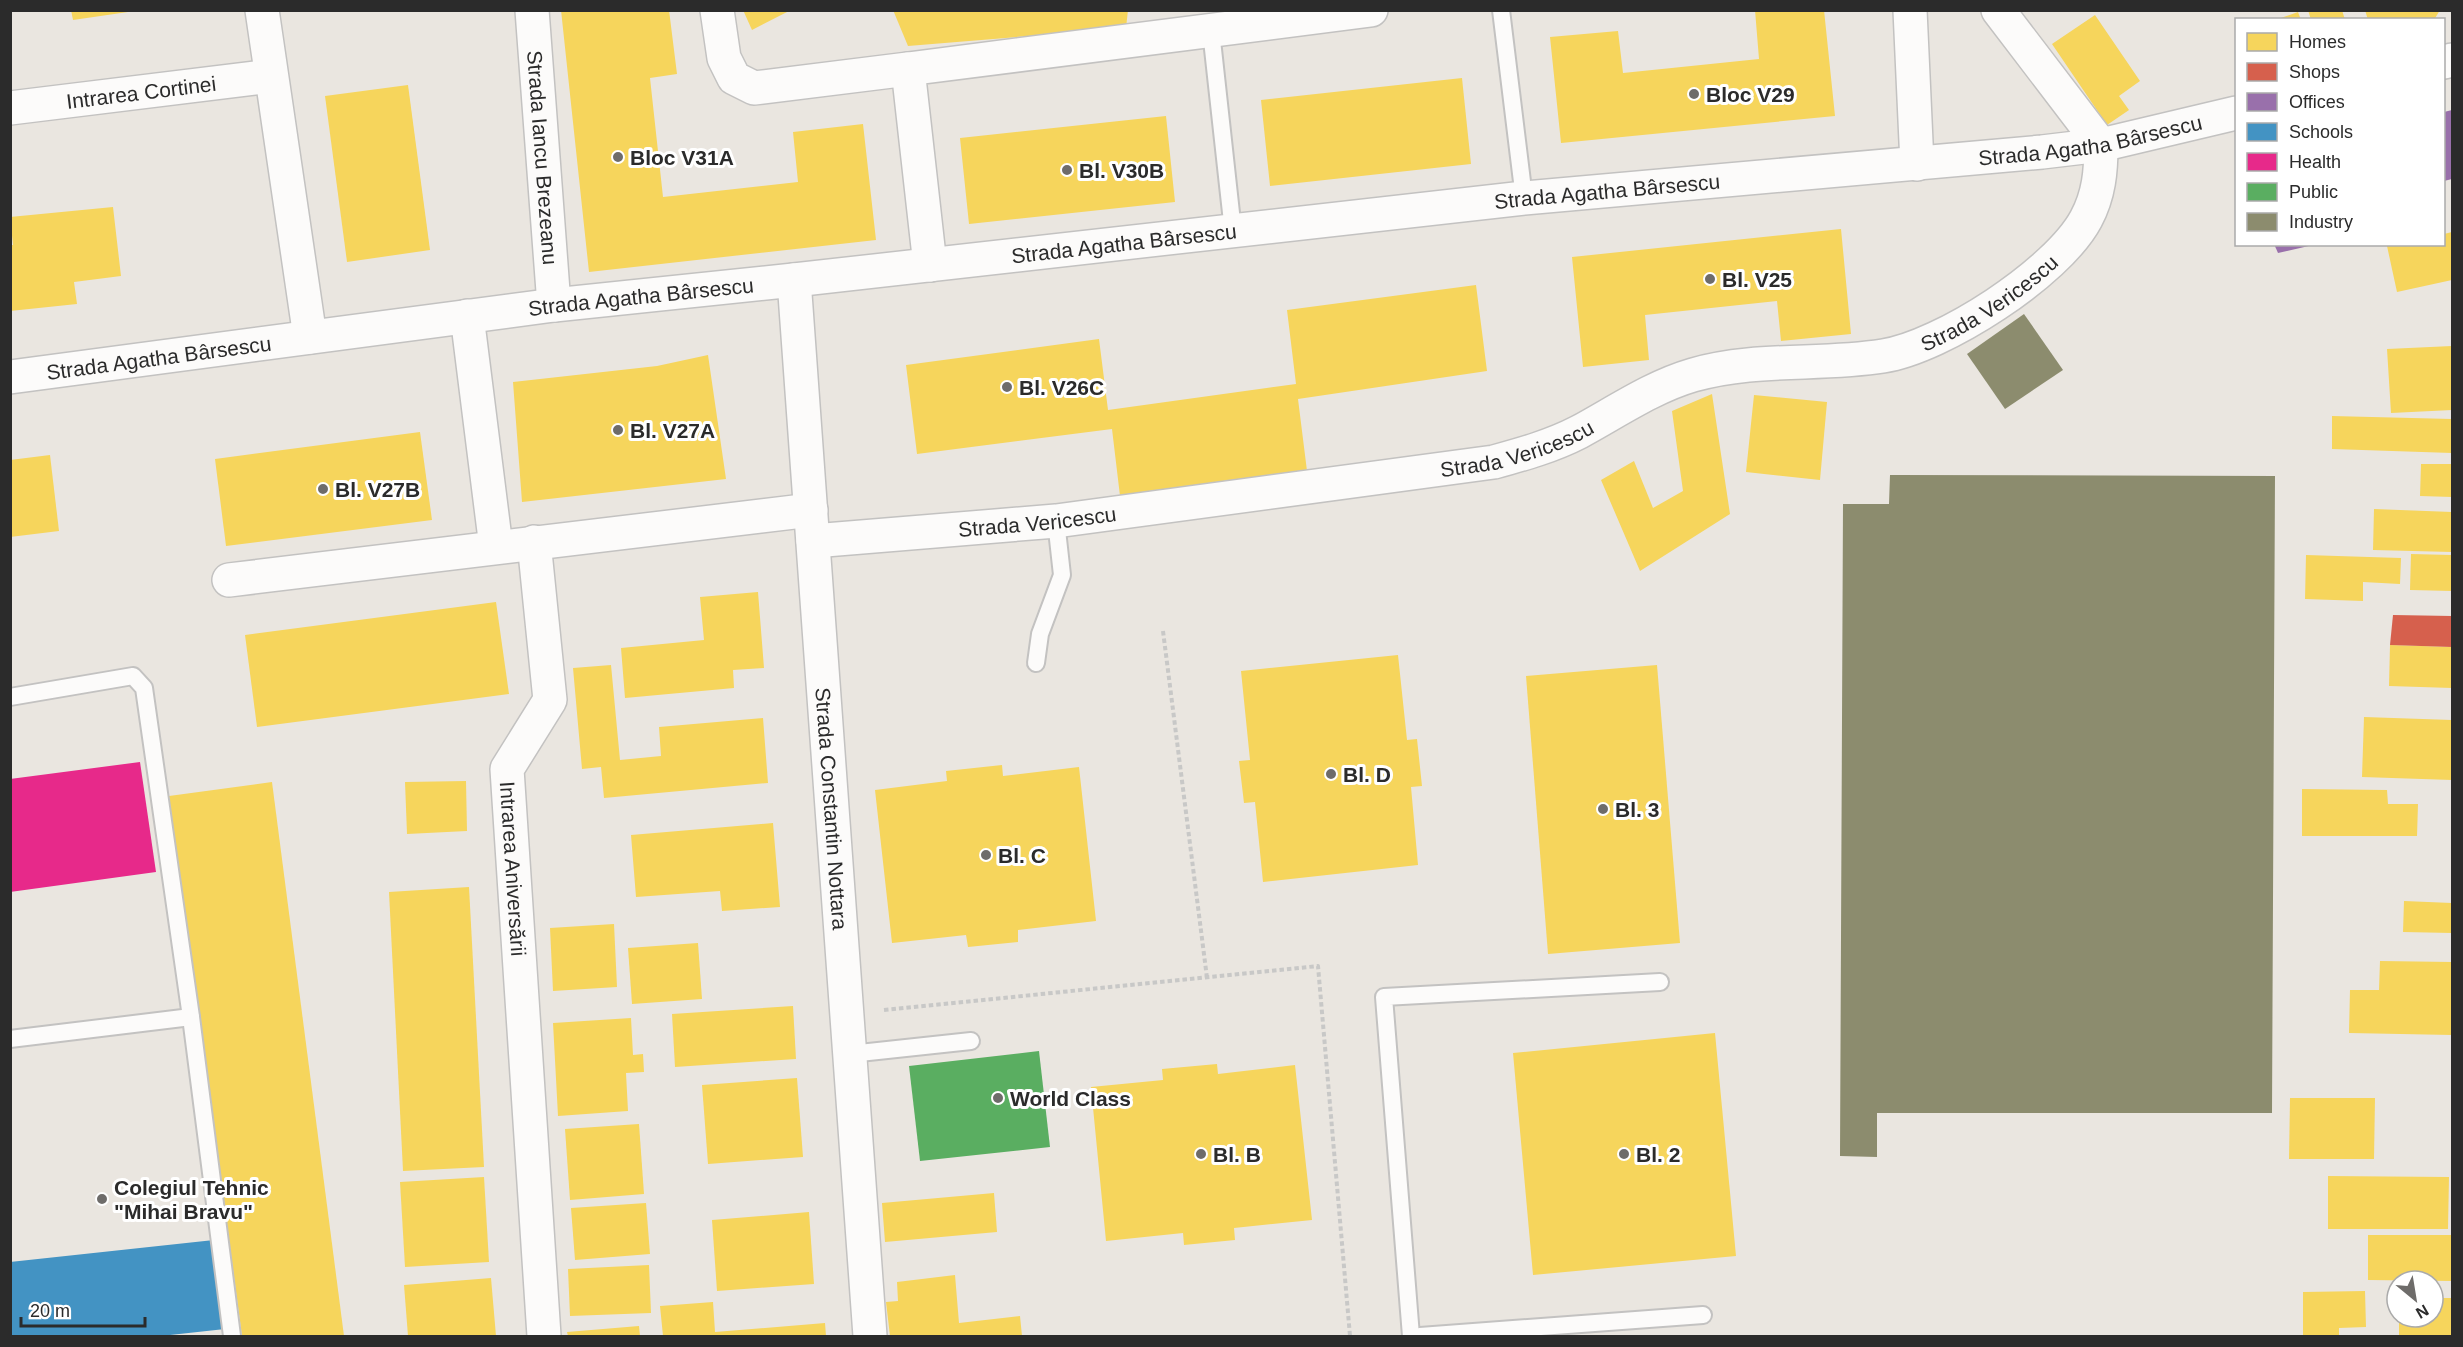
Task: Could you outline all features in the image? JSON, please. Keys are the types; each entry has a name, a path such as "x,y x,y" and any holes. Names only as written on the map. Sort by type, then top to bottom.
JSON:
{"street":[{"path":"262,10 310,337"},
{"name":"Strada Iancu Brezeanu","path":"532,10 554,305"},
{"path":"717,10 724,58 734,78 754,88 1371,10"},
{"path":"1910,10 1917,164"},
{"path":"1998,10 2101,145"},
{"path":"908,69 930,265"},
{"name":"Intrarea Cortinei","path":"10,108 271,76"},
{"name":"Strada Agatha Bârsescu","path":"10,377 554,305 1524,198 1917,164 2101,145 2235,113"},
{"name":"Strada Vericescu","path":"534,542 812,526 1056,521 1494,462 1539,449 1578,432 1654,391 1693,375 1740,366 1787,362 1834,363 1886,356 1920,346 2003,299 2036,275 2064,250 2086,220 2099,188 2101,145"},
{"name":"Strada Constantin Nottara","path":"794,280 870,1336"},
{"path":"468,316 496,547"},
{"path":"229,580 534,542"},
{"name":"Intrarea Aniversării","path":"534,542 550,700 507,769 544,1336"}],"lane":[{"path":"1501,10 1524,198"},
{"path":"1211,31 1233,231"},
{"path":"1036,663 1040,634 1062,575 1056,521"},
{"path":"10,697 134,676 144,688 191,1017 232,1336"},
{"path":"1411,1336 1384,997 1660,982"},
{"path":"10,1039 191,1017"},
{"path":"850,1054 971,1041"},
{"path":"1420,1336 1703,1315"}],"path":[{"path":"1163,631 1207,978"},
{"path":"847,1015 1318,966 1350,1336"}],"building: Homes":[{"path":"71,10 128,10 128,12 73,20"},
{"name":"Bloc V31A","path":"561,10 669,10 677,74 650,78 663,197 798,182 793,132 863,124 876,240 589,272"},
{"path":"743,10 791,10 752,30"},
{"path":"893,10 1128,10 1126,28 908,46"},
{"name":"Bloc V29","path":"1755,10 1824,10 1835,116 1561,143 1550,37 1618,31 1623,73 1759,59"},
{"path":"2308,10 2342,10 2344,18 2310,18"},
{"path":"2365,10 2440,10 2435,18 2367,18"},
{"path":"2298,12 2300,18 2281,18"},
{"path":"2095,15 2140,81 2119,96 2129,110 2107,125 2052,44"},
{"path":"1462,78 1471,164 1270,186 1261,100"},
{"path":"408,85 430,250 347,262 325,96"},
{"name":"Bl. V30B","path":"1166,116 1175,202 969,224 960,138"},
{"path":"113,207 121,276 74,282 77,304 10,311 10,245 13,245 10,217"},
{"name":"Bl. V25","path":"1841,229 1851,334 1781,341 1777,301 1645,315 1649,360 1583,367 1572,257"},
{"path":"2452,232 2452,280 2397,292 2387,246 2445,246 2445,234"},
{"path":"1476,285 1487,371 1298,399 1307,471 1120,496 1112,429 917,454 906,365 1099,339 1108,410 1296,384 1287,310"},
{"path":"2452,346 2452,410 2391,413 2387,349"},
{"name":"Bl. V27A","path":"708,355 726,479 522,502 513,382 657,366"},
{"path":"1712,394 1730,514 1640,571 1601,480 1634,461 1653,508 1683,491 1672,411"},
{"path":"1754,395 1827,402 1820,480 1746,472"},
{"path":"2332,416 2452,419 2452,453 2332,449"},
{"name":"Bl. V27B","path":"420,432 432,520 226,546 215,459"},
{"path":"50,455 59,531 10,537 10,460"},
{"path":"2421,464 2452,464 2452,497 2420,496"},
{"path":"2374,509 2452,512 2452,552 2373,550"},
{"path":"2411,554 2452,555 2452,591 2410,590"},
{"path":"2306,555 2401,558 2400,584 2363,582 2363,601 2305,599"},
{"path":"758,592 764,668 733,670 734,688 625,698 621,648 704,640 700,597"},
{"path":"496,602 509,694 257,727 245,635"},
{"path":"2390,645 2452,647 2452,688 2389,686"},
{"name":"Bl. D","path":"1398,655 1407,740 1417,739 1422,786 1411,787 1418,865 1263,882 1255,802 1244,803 1239,761 1250,760 1241,671"},
{"path":"611,665 620,760 661,756 659,727 763,718 768,783 604,798 601,767 582,769 573,668"},
{"name":"Bl. 3","path":"1657,665 1680,943 1548,954 1526,676"},
{"path":"2364,717 2452,720 2452,780 2362,777"},
{"name":"Bl. C","path":"1002,765 1003,776 1079,767 1096,921 1018,930 1018,942 968,947 966,935 892,943 875,790 947,781 946,771"},
{"path":"466,781 467,831 407,834 405,782"},
{"path":"272,782 344,1336 242,1336 169,796"},
{"path":"2302,789 2387,790 2388,804 2418,804 2417,836 2302,836"},
{"path":"773,823 780,907 722,911 720,891 636,897 631,835"},
{"path":"469,887 484,1167 403,1171 389,892"},
{"path":"2404,901 2452,903 2452,933 2403,932"},
{"path":"614,924 617,987 553,991 550,928"},
{"path":"698,943 702,999 632,1004 628,948"},
{"path":"2380,961 2452,962 2452,1035 2349,1033 2350,990 2379,990"},
{"path":"793,1006 796,1059 675,1067 672,1014"},
{"path":"631,1018 633,1055 643,1054 644,1072 626,1073 628,1111 558,1116 553,1023"},
{"name":"Bl. 2","path":"1715,1033 1736,1256 1533,1275 1513,1053"},
{"name":"Bl. B","path":"1217,1064 1218,1074 1295,1065 1312,1220 1234,1228 1235,1240 1184,1245 1183,1233 1106,1241 1091,1087 1163,1080 1162,1069"},
{"path":"797,1078 803,1157 708,1164 702,1085"},
{"path":"2290,1098 2375,1098 2374,1159 2289,1159"},
{"path":"639,1124 644,1194 570,1200 565,1129"},
{"path":"2328,1176 2449,1177 2448,1229 2328,1229"},
{"path":"484,1177 489,1262 405,1267 400,1182"},
{"path":"994,1193 997,1232 885,1242 882,1203"},
{"path":"646,1203 650,1254 575,1260 571,1208"},
{"path":"809,1212 814,1284 717,1291 712,1220"},
{"path":"2368,1235 2452,1235 2452,1281 2445,1281 2445,1269 2385,1269 2385,1280 2368,1280"},
{"path":"649,1265 651,1313 570,1316 568,1269"},
{"path":"955,1275 959,1323 1020,1316 1022,1336 890,1336 886,1302 898,1301 897,1282"},
{"path":"491,1278 496,1336 408,1336 404,1285"},
{"path":"2365,1291 2366,1327 2339,1328 2339,1336 2303,1336 2303,1292"},
{"path":"2445,1298 2452,1298 2452,1336 2399,1336 2399,1329 2445,1329"},
{"path":"713,1302 715,1332 825,1323 826,1336 663,1336 660,1306"},
{"path":"639,1326 640,1336 568,1336 567,1332"}],"building: Shops":[{"path":"2393,615 2452,616 2452,647 2390,645"}],"building: Offices":[{"path":"2452,110 2452,179 2445,181 2445,112"},
{"path":"2275,246 2309,246 2278,253"}],"building: Schools":[{"path":"214,1240 225,1329 161,1336 10,1336 10,1262"}],"building: Health":[{"path":"140,762 156,872 10,892 10,779"}],"building: Public":[{"path":"1039,1051 1050,1147 920,1161 909,1066"}],"building: Industry":[{"path":"2024,314 2063,370 2005,409 1967,354"},
{"path":"1890,475 2275,476 2272,1113 1877,1113 1877,1157 1840,1156 1843,504 1889,504"}],"place":[{"name":"Bloc V29","path":"1694,94"},
{"name":"Bloc V31A","path":"618,157"},
{"name":"Bl. V30B","path":"1067,170"},
{"name":"Bl. V25","path":"1710,279"},
{"name":"Bl. V26C","path":"1007,387"},
{"name":"Bl. V27A","path":"618,430"},
{"name":"Bl. V27B","path":"323,489"},
{"name":"Bl. D","path":"1331,774"},
{"name":"Bl. 3","path":"1603,809"},
{"name":"Bl. C","path":"986,855"},
{"name":"World Class","path":"998,1098"},
{"name":"Bl. B","path":"1201,1154"},
{"name":"Bl. 2","path":"1624,1154"},
{"name":"Colegiul Tehnic \"Mihai Bravu\"","path":"102,1199"}]}
